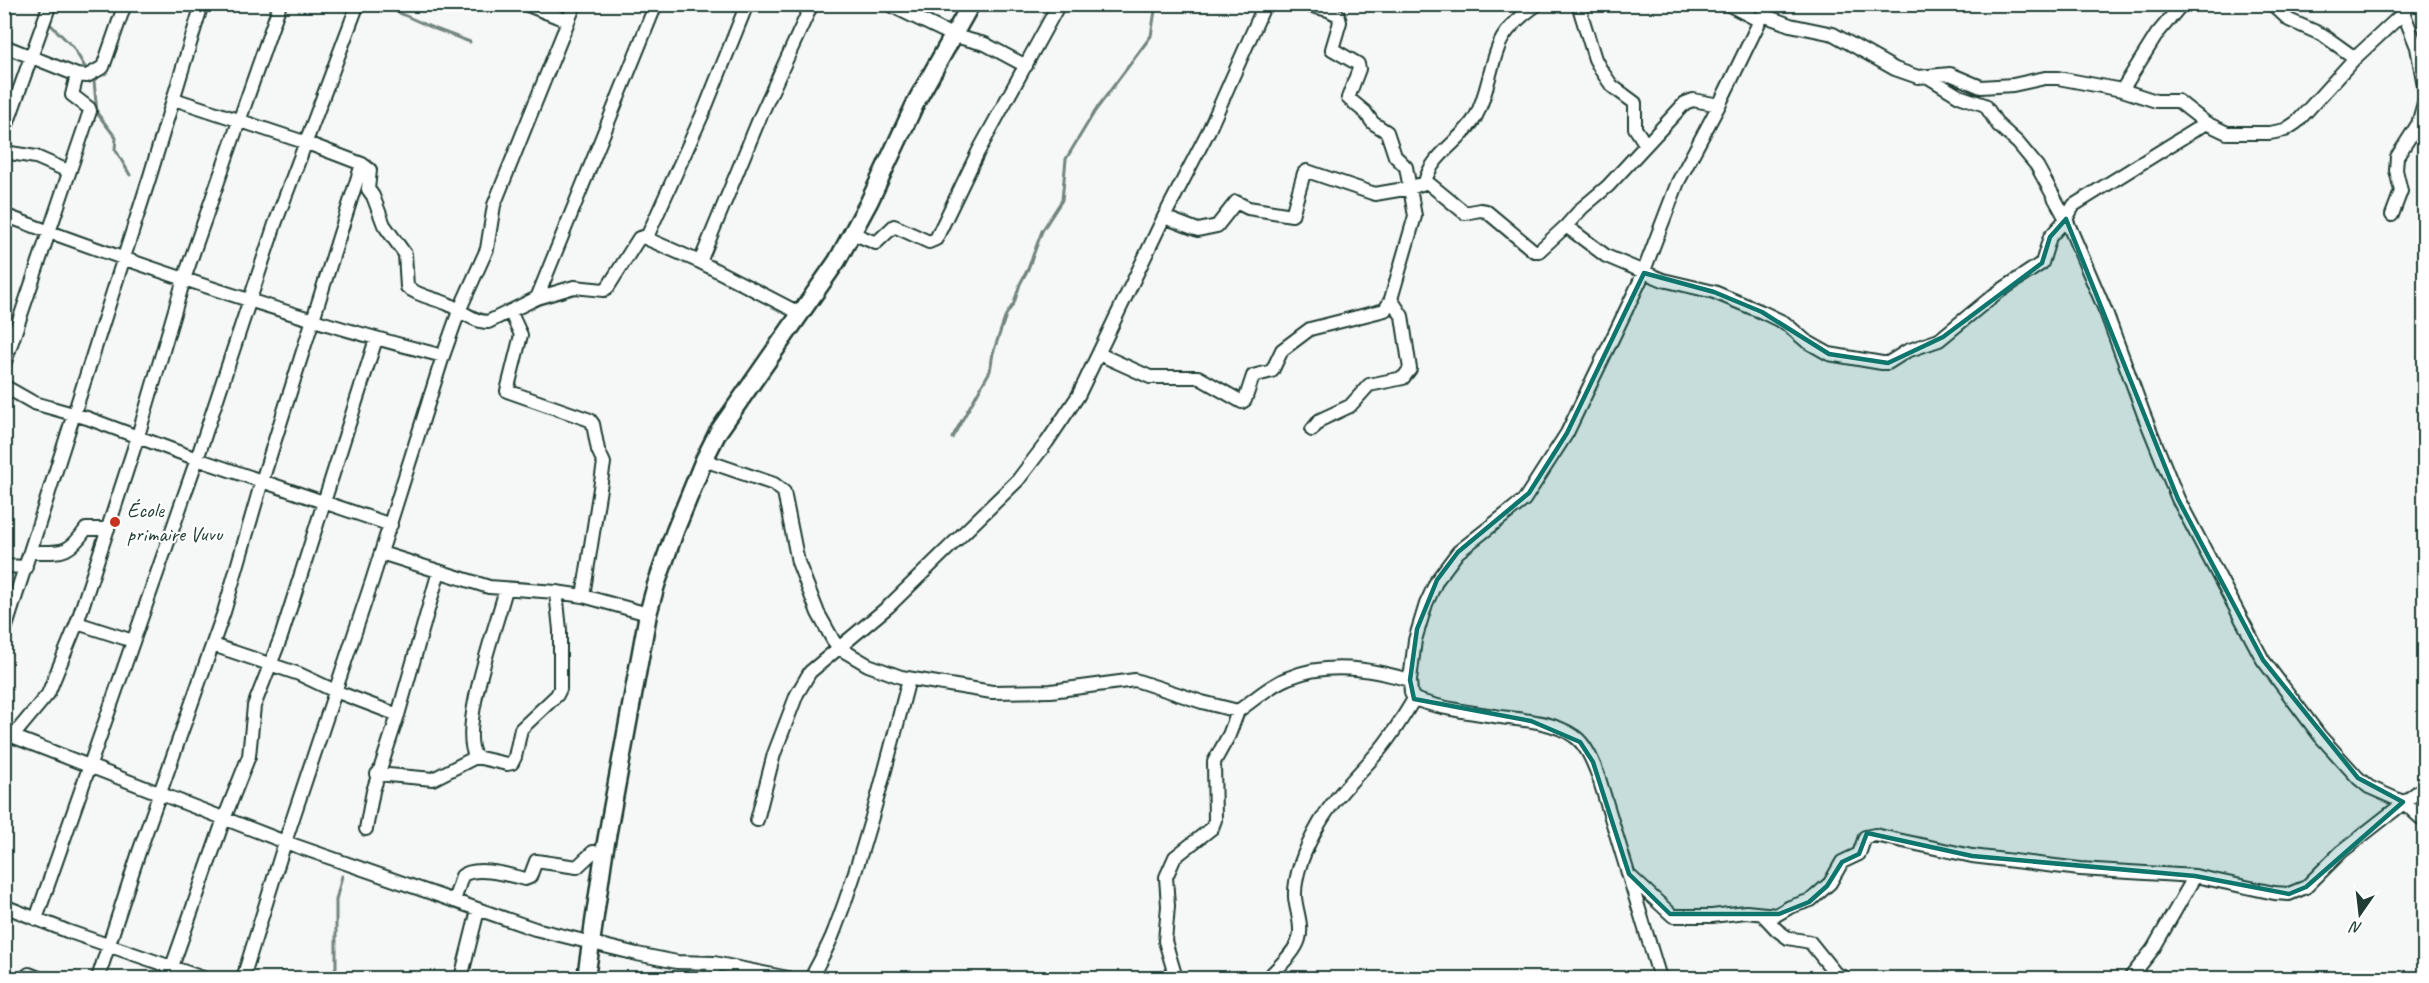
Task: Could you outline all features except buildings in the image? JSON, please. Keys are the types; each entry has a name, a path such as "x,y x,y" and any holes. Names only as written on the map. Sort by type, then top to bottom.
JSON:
{"street":[{"path":"4,366 90,111 72,95 86,75 106,62 125,4"},
{"path":"4,633 32,552 202,4"},
{"path":"525,4 568,21"},
{"path":"243,978 443,356 459,311 487,249 494,205 575,4"},
{"path":"537,297 656,4"},
{"path":"647,237 704,111 747,4"},
{"path":"699,262 760,117 812,4"},
{"path":"888,4 954,36 985,44 1026,66"},
{"path":"586,978 603,853 648,614 663,563 704,460 718,432 801,314 852,234 917,100 971,4"},
{"path":"852,234 876,243 890,228 898,227 929,242 933,241 978,152 1059,4"},
{"path":"757,820 774,754 796,694 810,672 889,606 1018,480 1078,396 1209,130 1265,4"},
{"path":"1099,354 1150,377 1198,377 1242,402 1245,400 1253,376 1272,371 1280,352 1293,341 1314,327 1382,312 1391,299 1414,220 1406,167 1395,156 1389,135 1348,98 1359,69 1358,64 1332,49 1340,22 1338,15 1303,4"},
{"path":"1164,218 1198,230 1217,226 1236,202 1248,208 1292,215 1304,173 1307,171 1371,194 1410,188 1425,182 1432,163 1474,119 1483,101 1498,47 1504,36 1538,4"},
{"path":"1578,4 1595,59 1612,86 1635,103 1635,128 1646,145"},
{"path":"1727,4 1763,13 1791,25 1827,32 1895,69 1911,75 1928,77 1950,74 1981,87 2013,85 2051,77 2122,90 2156,101 2178,101 2206,123 2221,131 2237,134 2285,130 2306,115 2355,58 2406,8 2417,47 2424,86"},
{"path":"2122,90 2157,34 2182,4"},
{"path":"2272,4 2289,20 2323,35 2355,58"},
{"path":"279,7 184,279 138,436 77,623 48,694 9,735 285,842 535,929 591,944 677,962 714,963 773,977 788,978"},
{"path":"36,919 197,459 249,300 356,9"},
{"path":"4,133 48,10"},
{"path":"1414,699 1410,680 1417,629 1437,580 1458,552 1529,493 1567,433 1644,273 1673,192 1719,105 1763,13"},
{"path":"4,46 86,75"},
{"path":"1928,77 1963,98 1985,105 1995,121 2018,143 2037,166 2066,219 2106,312 2178,499 2263,660 2320,736 2358,778 2369,787 2403,802 2424,821"},
{"path":"174,99 239,119 362,164 371,172 368,189 384,225 405,254 407,287 424,297 444,302 485,322 537,297 574,287 604,290 639,238 647,237 801,314"},
{"path":"1425,182 1465,213 1480,210 1486,212 1533,251 1539,251 1582,208 1608,186 1685,103 1693,100 1719,105"},
{"path":"2392,215 2401,191 2396,170 2397,157 2418,124 2424,103"},
{"path":"1566,226 1596,251 1644,273 1714,292 1762,312 1785,323 1806,341 1829,354 1874,363 1888,363 1906,351 1939,340 1994,295 2042,263 2050,237 2066,219 2074,205 2206,123"},
{"path":"4,152 36,157 68,171"},
{"path":"98,978 233,584 262,481 362,164"},
{"path":"4,214 184,279 313,321 443,356"},
{"path":"1312,430 1320,420 1350,406 1369,385 1403,378 1410,369 1402,316 1391,299"},
{"path":"510,311 522,335 507,392 590,420 604,463 583,596"},
{"path":"170,972 224,819 249,756 254,706 271,664 376,339"},
{"path":"4,386 28,401 138,436 197,459 390,525"},
{"path":"704,460 774,484 784,492 798,562 818,613 839,648 876,668 909,679 996,692 1051,691 1135,680 1238,711"},
{"path":"32,552 62,551 74,546 86,530 108,529"},
{"path":"381,553 489,587 583,596 648,614"},
{"path":"4,566 26,567"},
{"path":"366,829 368,808 377,774 398,715 439,571"},
{"path":"476,757 472,749 474,705 506,589"},
{"path":"377,774 433,779 476,757 507,764 512,763 521,729 557,696 560,689 561,654 556,592"},
{"path":"77,623 133,641"},
{"path":"213,645 271,664 398,715"},
{"path":"1176,978 1165,941 1168,906 1166,877 1175,857 1212,828 1215,820 1214,762 1229,735 1238,711 1281,681 1316,670 1370,670 1410,680"},
{"path":"810,978 834,931 851,882 877,802 909,679"},
{"path":"1414,699 1531,721 1572,735 1580,742 1593,762 1660,978"},
{"path":"1268,978 1295,948 1299,940 1300,930 1295,898 1296,882 1303,859 1319,824 1338,794 1391,736 1414,699"},
{"path":"1629,874 1673,916 1712,916 1746,912 1776,915 1790,907 1811,900 1830,883 1842,862 1859,854 1865,837 1869,835 1980,857 2080,869 2195,876 2274,893 2289,894 2306,887 2341,852 2424,787"},
{"path":"454,902 465,873 491,871 525,879 530,877 536,861 577,867 593,852 603,853"},
{"path":"2130,978 2153,949 2195,876"},
{"path":"4,906 110,945 170,972 203,978"},
{"path":"461,978 478,910"},
{"path":"1763,915 1788,938 1810,942 1835,973 1845,978"},
{"path":"712,978 714,963"},
{"path":"24,978 27,974 39,978"}],"highlighted area":[{"path":"2066,219 2178,499 2263,660 2358,778 2403,802 2306,887 2289,894 2195,876 1972,856 1867,833 1859,854 1842,862 1827,886 1809,902 1779,914 1670,914 1629,874 1593,762 1580,742 1531,721 1414,699 1410,680 1417,629 1437,580 1458,552 1529,493 1567,433 1644,273 1714,292 1762,312 1829,354 1888,363 1943,337 2042,263 2050,237"}],"waterway":[{"path":"34,4 44,11"},
{"path":"379,4 470,42"},
{"path":"952,438 990,371 993,353 1006,315 1014,303 1042,231 1062,200 1066,159 1095,111 1151,36 1156,4"},
{"path":"50,20 50,24 73,47 88,72"},
{"path":"92,77 97,113 116,138 115,149 130,175"},
{"path":"329,978 336,967 336,900 342,876"}],"place":[{"name":"École primaire Vuvu","path":"115,522"}]}
